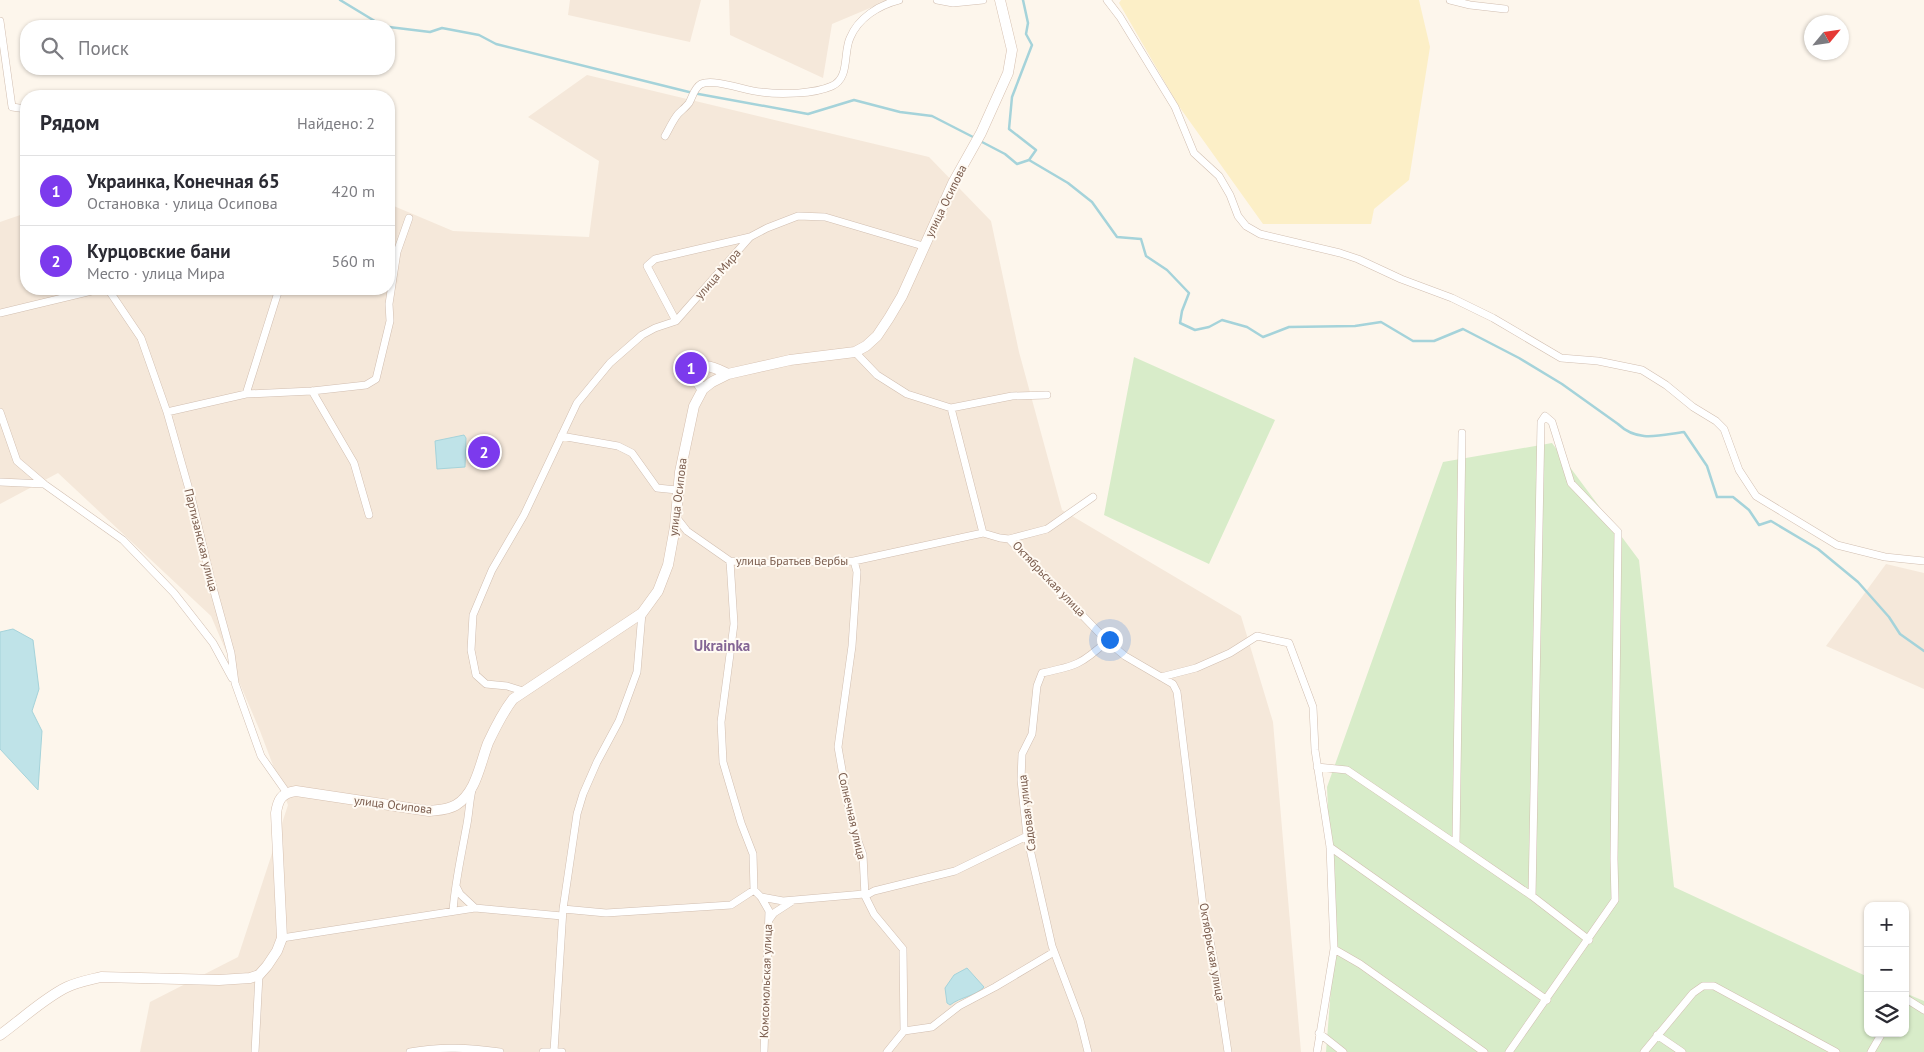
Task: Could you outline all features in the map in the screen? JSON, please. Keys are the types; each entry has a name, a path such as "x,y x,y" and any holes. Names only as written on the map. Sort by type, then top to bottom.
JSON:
{"main road":[{"name":"улица Осипова","path":"287,793 296,792 429,811 455,806 468,793 475,780 488,743 504,711 513,699 642,613 658,591 668,565 676,516 677,490 694,406 703,389 728,374 790,360 855,352 866,346 877,336 902,296 953,183 981,133 1011,63 1010,37 1000,0"},
{"path":"703,389 696,377 700,368 708,366 728,374"},
{"path":"0,1035 55,994 66,987 83,981 101,978 219,980 250,978 259,975 277,951 282,938 276,813 278,801 287,793"}],"street":[{"path":"664,136 678,113 689,102 696,89 702,83 715,82 741,89 774,94 814,90 836,84 844,72 849,40 854,30 880,7 899,0"},
{"path":"937,0 953,3 983,0"},
{"path":"1107,0 1120,17 1175,107 1194,154 1219,176 1227,189 1238,216 1246,226 1260,234 1358,259 1409,282 1452,298 1493,318 1561,358 1598,361 1642,370 1693,407 1716,421 1724,429 1739,470 1756,496 1837,545 1885,557 1924,561"},
{"path":"1450,0 1470,5 1505,9"},
{"path":"0,21 12,107 20,108"},
{"name":"улица Мира","path":"523,691 506,686 486,684 476,675 471,650 473,615 492,570 524,515 577,403 610,363 642,335 655,328 676,321 750,237 798,216 825,217 923,246"},
{"path":"395,265 397,252 409,218"},
{"path":"676,321 647,266 655,259 750,237"},
{"path":"0,313 75,295"},
{"name":"Партизанская улица","path":"112,295 141,338 167,412 192,500 231,653 235,683 261,756 287,793"},
{"path":"246,394 277,295"},
{"path":"167,412 246,394 312,391 366,385 376,379 390,321 390,295"},
{"path":"855,352 877,375 907,394 951,408 1012,396 1047,395"},
{"path":"312,391 354,463 369,515"},
{"path":"951,408 983,533"},
{"path":"0,412 17,461 44,484 123,540 174,593 213,643 235,683"},
{"path":"1509,1052 1616,900 1614,859 1618,532 1571,483 1552,422 1545,416 1541,422 1532,896"},
{"path":"1456,844 1462,433"},
{"path":"561,436 618,446 632,453 657,488 677,490"},
{"path":"0,482 44,484"},
{"path":"1009,539 1047,528 1093,497"},
{"name":"улица Братьев Вербы","path":"676,516 687,532 702,544 730,561 766,563 854,561 983,533"},
{"name":"Октябрьская улица","path":"983,533 1009,539 1107,640 1125,656 1173,684 1177,692 1203,906 1216,966 1228,1052"},
{"path":"282,938 475,908 562,913 606,913 731,905 754,890 753,854 741,823 723,762 721,722 734,624 730,561"},
{"name":"Солнечная улица","path":"854,561 857,572 852,646 838,747 851,821 863,855 865,896 874,914 902,949 904,1031"},
{"path":"554,1051 562,913 577,814 583,794 597,762 619,721 637,672 642,613"},
{"path":"1161,676 1196,668 1230,653 1257,636 1288,643 1313,707 1317,767 1330,847 1334,949 1317,1052"},
{"name":"Садовая улица","path":"1088,1052 1080,1020 1054,952 1027,836 1021,780 1022,754 1032,734 1037,686 1042,674 1073,667 1088,659 1107,640"},
{"path":"1317,767 1347,770 1532,896 1589,940"},
{"path":"453,911 455,883 475,780"},
{"path":"761,897 783,901 864,894 865,896 874,891 955,871 1027,836"},
{"path":"1330,847 1546,1000"},
{"path":"455,883 460,894 475,908"},
{"name":"Комсомольская улица","path":"754,890 761,897 769,911 764,1052"},
{"path":"768,922 774,913 793,900"},
{"path":"1334,949 1360,964 1484,1052"},
{"path":"887,1052 904,1031 932,1027 959,1006 1054,952"},
{"path":"255,1052 259,975"},
{"path":"1644,1052 1693,993 1703,986 1714,986 1836,1052"},
{"path":"1909,1001 1924,1010"},
{"path":"1320,1033 1326,1040 1343,1052"},
{"path":"1657,1035 1682,1052"},
{"path":"1871,1052 1880,1037"},
{"path":"410,1052 432,1048 467,1047 500,1052"},
{"path":"543,1052 562,1052"}],"shaded area":[{"path":"570,0 701,0 690,42 568,15"},
{"path":"729,0 889,0 832,24 823,78 730,35"},
{"path":"587,75 929,157 991,221 1019,352 1062,510 1241,616 1273,722 1301,1052 140,1052 150,1002 238,957 288,805 260,731 211,616 58,473 0,504 0,222 20,215 20,295 395,295 395,207 453,231 589,237 599,161 528,117"},
{"path":"1886,564 1924,573 1924,689 1826,646"}],"green space":[{"path":"1134,357 1275,420 1209,564 1104,515"},
{"path":"1552,443 1639,560 1674,887 1864,975 1864,1037 1909,1037 1909,995 1924,1001 1924,1052 1326,1052 1334,949 1327,787 1443,462"}],"sand":[{"path":"1121,0 1419,0 1430,47 1409,180 1374,209 1371,224 1263,224 1178,105 1119,3"}],"water":[{"path":"464,435 466,438 465,467 437,469 435,441"},
{"path":"13,629 33,640 39,689 32,711 42,731 38,790 0,749 0,632"},
{"path":"967,968 984,987 950,1005 947,1003 945,988 954,975"}],"waterway":[{"path":"340,0 373,20"},
{"path":"1023,0 1028,23 1026,34 1032,45 1012,97 1009,129 1036,150 1029,160"},
{"path":"395,28 430,32 442,28 479,35 496,44 693,93 808,114 854,100 900,112 932,116 973,137"},
{"path":"982,142 1005,154 1017,164 1029,160 1068,183 1092,202 1117,237 1141,239 1146,256 1167,270 1189,293 1182,311 1180,323 1195,330 1209,327 1222,320 1247,327 1263,337 1289,327 1355,326 1381,322 1413,341 1434,341 1463,329 1519,358 1562,384 1633,434 1658,436 1684,432 1707,466 1717,497 1733,497 1749,510 1759,525 1771,521 1818,549 1858,582 1889,617 1900,634 1924,651"}],"place":[{"name":"Украинка, Конечная 65","path":"691,368"},
{"name":"Курцовские бани","path":"484,452"}],"district":[{"name":"Ukrainka","path":"722,646"}]}
